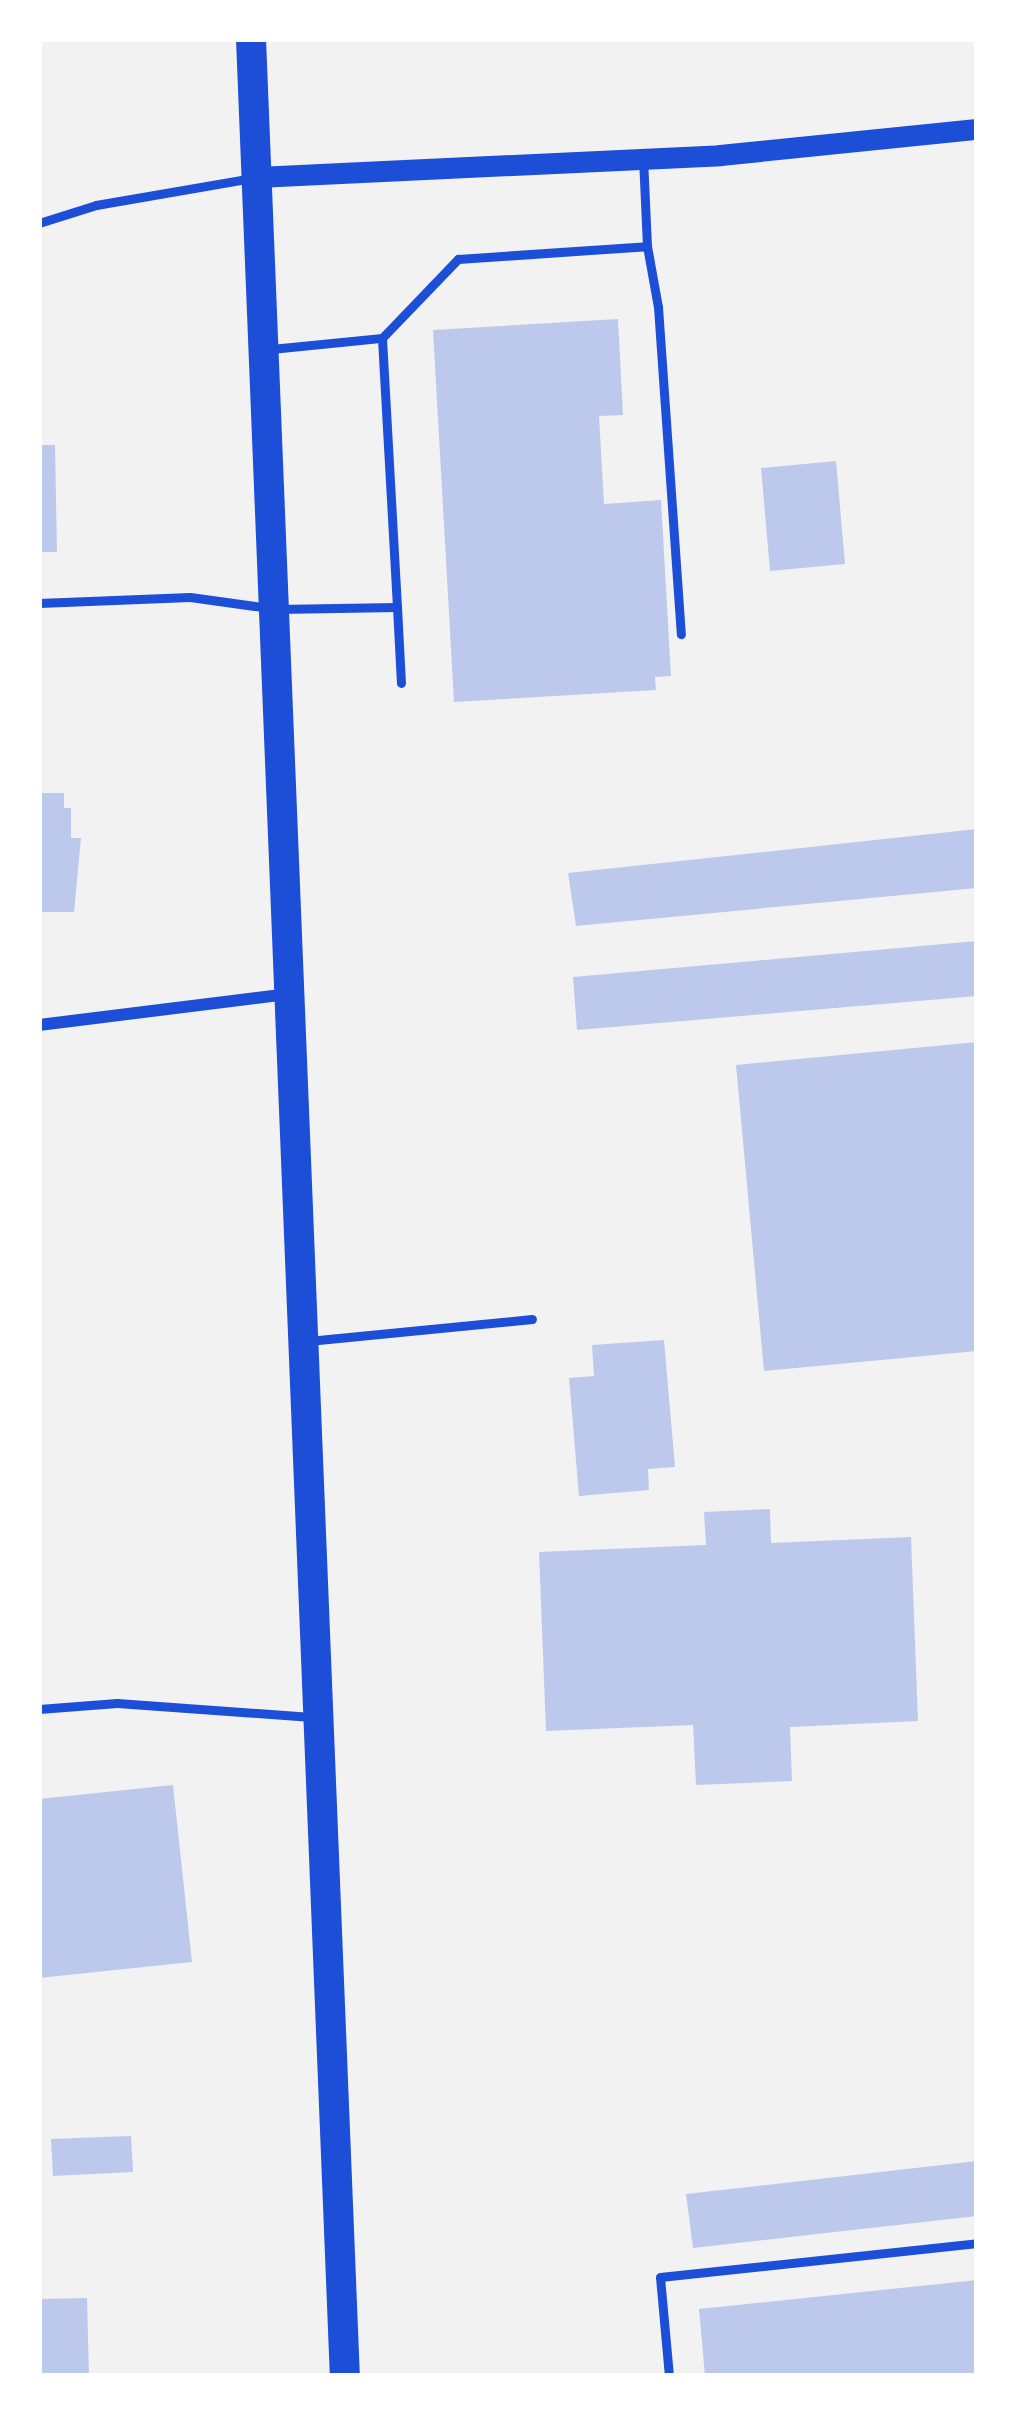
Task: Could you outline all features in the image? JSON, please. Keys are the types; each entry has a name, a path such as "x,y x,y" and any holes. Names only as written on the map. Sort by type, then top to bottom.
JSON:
{"main road":[{"path":"251,39 345,2376"}],"street":[{"path":"257,177 643,158 977,129"},
{"path":"39,1025 290,994"}],"lane":[{"path":"643,158 681,634"},
{"path":"39,223 96,205 257,177"},
{"path":"265,350 382,338 458,259 647,246"},
{"path":"382,338 401,683"},
{"path":"39,604 190,597 277,609 397,607"},
{"path":"303,1341 532,1319"},
{"path":"39,1709 117,1703 316,1718"},
{"path":"669,2376 660,2277 977,2243"}],"building":[{"path":"618,319 623,415 599,416 604,504 661,500 671,676 655,677 656,690 454,702 433,330"},
{"path":"39,445 55,445 57,552 39,552"},
{"path":"836,461 845,564 770,571 761,468"},
{"path":"39,793 64,793 64,808 71,808 71,838 81,838 74,912 39,912"},
{"path":"977,829 977,888 576,926 568,873"},
{"path":"977,941 977,996 577,1030 573,977"},
{"path":"977,1042 977,1351 764,1371 736,1065"},
{"path":"664,1340 675,1467 648,1469 649,1490 579,1496 569,1378 594,1376 592,1345"},
{"path":"770,1509 771,1543 911,1537 918,1721 790,1727 792,1781 696,1785 693,1725 546,1731 539,1552 706,1545 704,1512"},
{"path":"173,1785 192,1962 39,1978 39,1799"},
{"path":"131,2136 133,2172 53,2176 51,2139"},
{"path":"977,2161 977,2216 693,2248 686,2194"},
{"path":"977,2280 977,2376 705,2376 699,2309"},
{"path":"87,2298 89,2376 39,2376 39,2299"}]}
